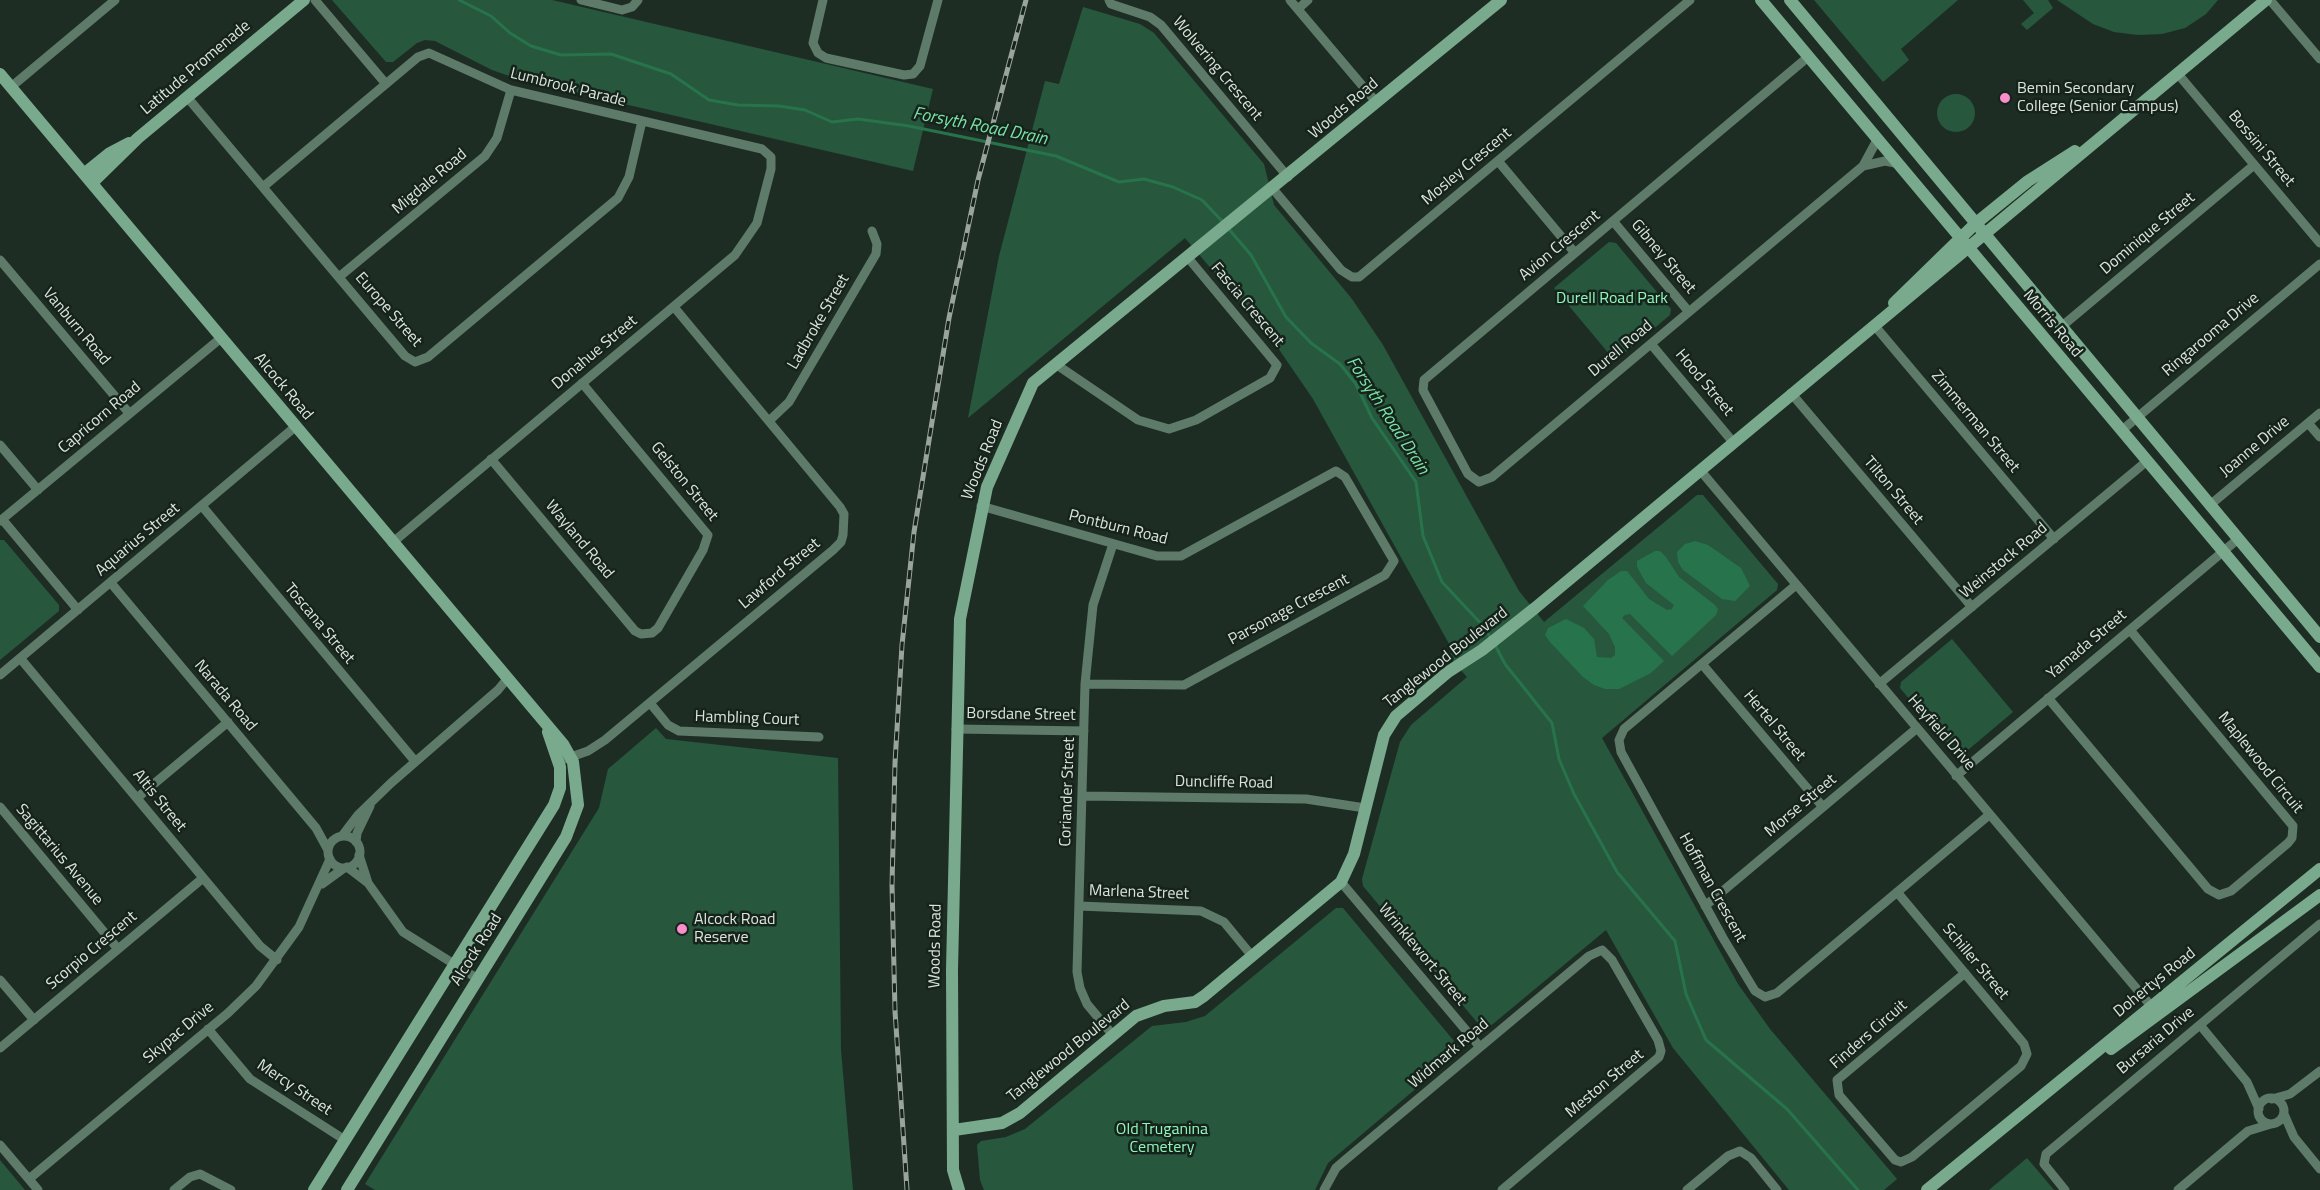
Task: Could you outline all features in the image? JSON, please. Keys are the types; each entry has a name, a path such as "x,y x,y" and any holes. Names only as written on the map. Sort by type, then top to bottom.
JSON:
{"street":[{"path":"11,87 115,0"},
{"name":"Latitude Promenade","path":"88,178 110,153 138,138 304,0"},
{"path":"315,0 386,84"},
{"path":"581,0 622,10 632,7 638,0"},
{"path":"823,0 813,43 818,53 826,58 904,75 913,74 920,66 938,0"},
{"name":"Wolvering Crescent","path":"1109,0 1112,4 1150,17 1161,25 1288,177"},
{"path":"1290,0 1377,103"},
{"path":"1298,9 1308,0"},
{"name":"Woods Road","path":"959,1190 954,1170 952,970 960,619 981,506 987,487 1034,383 1501,0"},
{"name":"Mosley Crescent","path":"1273,189 1341,270 1352,277 1359,277 1690,0"},
{"name":"Morris Road","path":"1761,0 1895,163 2320,667"},
{"name":"Morris Road","path":"1790,0 1984,236 2320,637"},
{"path":"2104,134 2268,0 2320,58"},
{"path":"1808,57 1826,43"},
{"name":"Lumbrook Parade","path":"263,187 418,57 429,53 511,90 762,149 771,157"},
{"name":"Avion Crescent","path":"1479,482 1468,474 1422,385 1430,374 1808,57"},
{"name":"Alcock Road","path":"0,74 541,721 563,744 565,759 578,798 566,837 347,1190"},
{"name":"Bossini Street","path":"2178,74 2320,243"},
{"name":"Migdale Road","path":"339,277 485,156 497,138 511,90"},
{"name":"Europe Street","path":"187,97 405,356 416,362 422,362 618,198 629,177 642,121"},
{"name":"Tanglewood Boulevard","path":"1874,325 1975,224 2028,181 2104,134"},
{"name":"Tanglewood Boulevard","path":"954,1130 1002,1123 1020,1113 1112,1034 1146,1010 1195,1002 1341,882 1351,865 1387,727 1416,699 1535,608 1791,393 1968,250 2104,134"},
{"name":"Durell Road","path":"1479,482 1492,477 1863,166 1877,140"},
{"name":"Donahue Street","path":"392,543 729,261 748,240 760,215 771,169 771,157"},
{"path":"1498,161 1575,253"},
{"path":"1863,166 1885,161 1895,163"},
{"name":"Dominique Street","path":"2061,327 2254,165"},
{"name":"Gibney Street","path":"1613,221 1689,312"},
{"name":"Ladbroke Street","path":"769,421 789,402 876,254 877,244 872,231"},
{"name":"Fascia Crescent","path":"1057,365 1138,420 1169,429 1196,420 1270,378 1277,365 1190,257"},
{"name":"Vanburn Road","path":"0,260 129,413"},
{"name":"Ringarooma Drive","path":"2121,431 2320,264"},
{"name":"Lawford Street","path":"565,759 599,744 841,542 845,518 843,510 674,307"},
{"name":"Zimmerman Street","path":"1874,325 2054,539"},
{"name":"Capricorn Road","path":"1,520 220,338"},
{"name":"Hood Street","path":"1651,344 1734,442"},
{"name":"Gelston Street","path":"582,383 708,535 704,550 658,628 646,635"},
{"name":"Tilton Street","path":"1791,393 1971,608"},
{"name":"Joanne Drive","path":"2210,505 2320,413"},
{"path":"2308,423 2320,437"},
{"name":"Aquarius Street","path":"0,675 295,427"},
{"path":"0,445 38,490"},
{"name":"Wayland Road","path":"491,459 636,631 646,635"},
{"name":"Weinstock Road","path":"1880,684 2147,460"},
{"name":"Heyfield Drive","path":"1700,470 2156,1011"},
{"name":"Pontburn Road","path":"981,506 1157,556 1181,556 1336,471"},
{"name":"Parsonage Crescent","path":"1085,684 1184,685 1385,576 1394,561 1345,477 1336,471"},
{"name":"Toscana Street","path":"202,506 414,760"},
{"path":"1,520 78,610"},
{"name":"Yamada Street","path":"1956,776 2238,539"},
{"name":"Coriander Street","path":"1112,1034 1088,1004 1080,988 1077,972 1085,684 1093,605 1113,544"},
{"name":"Narada Road","path":"111,583 316,828 329,854"},
{"name":"Hoffman Crescent","path":"1796,585 1624,729 1619,745 1705,906 1755,991 1759,995 1770,996 1989,815"},
{"name":"Maplewood Circuit","path":"2048,698 2213,894 2225,894 2231,891 2292,838 2293,826 2130,630"},
{"name":"Altis Street","path":"20,658 260,946 277,960"},
{"name":"Hertel Street","path":"1702,664 1822,807"},
{"path":"368,883 345,867 334,864 329,854 332,842 341,836 358,815 414,760 498,690 507,679"},
{"name":"Hambling Court","path":"650,703 671,728 679,731 819,737"},
{"path":"137,798 228,722"},
{"name":"Borsdane Street","path":"956,729 1084,731"},
{"name":"Morse Street","path":"1705,906 1916,729"},
{"name":"Alcock Road","path":"314,1190 554,805 560,788 565,759"},
{"name":"Duncliffe Road","path":"1083,796 1306,799 1365,808"},
{"path":"370,804 357,833 356,842 368,883 403,932 478,979"},
{"name":"Sagittarius Avenue","path":"0,807 118,949"},
{"name":"Narada Road","path":"316,828 341,836"},
{"path":"341,836 356,842"},
{"name":"Skypac Drive","path":"29,1179 247,995 277,960 299,927 320,886 329,854"},
{"path":"345,867 356,863 359,855"},
{"name":"Skypac Drive","path":"320,886 345,867"},
{"name":"Dohertys Road","path":"2156,1011 2320,868"},
{"name":"Scorpio Crescent","path":"0,1048 203,878"},
{"name":"Wrinklewort Street","path":"1341,882 1480,1047"},
{"name":"Schiller Street","path":"1897,892 2024,1044 2027,1054"},
{"name":"Dohertys Road","path":"1927,1190 2010,1120 2156,1011 2320,895"},
{"name":"Marlena Street","path":"1079,906 1201,910 1224,922 1252,956"},
{"name":"Bursaria Drive","path":"2065,1190 2044,1164 2046,1154 2320,924"},
{"name":"Widmark Road","path":"1324,1190 1332,1173 1344,1161 1589,956 1602,950"},
{"name":"Meston Street","path":"1502,1190 1659,1057 1661,1051 1658,1040 1612,960 1602,950"},
{"name":"Finders Circuit","path":"1965,973 1840,1077 1836,1086 1839,1095 1890,1156 1895,1160 1906,1161 2021,1066 2027,1054"},
{"path":"0,980 34,1020"},
{"path":"2200,1025 2247,1082 2271,1099 2280,1101 2294,1137 2320,1169"},
{"name":"Mercy Street","path":"207,1029 250,1079 345,1140"},
{"path":"2245,1134 2262,1103 2284,1097 2301,1087 2320,1071"},
{"path":"2247,1082 2261,1118 2294,1137"},
{"path":"2178,1190 2245,1134 2255,1128 2278,1122 2301,1087"},
{"path":"0,1144 38,1190"},
{"path":"1687,1190 1728,1156 1740,1151 1750,1158 1777,1190"},
{"path":"174,1190 190,1177 200,1174 231,1190"}],"green space":[{"path":"332,0 552,0 933,89 913,171 521,80 492,70 435,41 425,40 417,43 393,62 386,62"},
{"path":"1814,0 1958,0 1901,49 1909,60 1883,82"},
{"path":"2023,0 2048,0 2053,8 2027,30 2021,24 2034,13"},
{"path":"2057,0 2218,0 2206,14 2185,28 2162,34 2138,35 2114,32 2093,24"},
{"path":"1083,7 1140,24 1154,33 1264,164 1274,205 1352,299 1383,345 1519,591 1544,622 1697,495 1703,495 1778,584 1777,590 1602,738 1738,984 1770,1029 1897,1179 1884,1190 1789,1190 1673,1048 1606,930 1488,1028 1481,1027 1363,886 1362,879 1400,742 1411,725 1467,677 1448,656 1453,651 1313,399 1276,345 1185,238 968,418 999,256 1045,81 1059,84"},
{"path":"1956,94 1969,100 1975,113 1969,126 1956,132 1943,126 1937,113 1943,100"},
{"name":"Durell Road Park","path":"1609,242 1616,243 1671,309 1670,315 1615,361 1554,288"},
{"path":"0,540 4,540 59,605 59,611 0,660"},
{"path":"1952,639 2013,712 1962,755 1956,754 1900,688 1901,682"},
{"name":"Alcock Road Reserve","path":"656,728 666,739 838,758 841,1050 853,1190 375,1190 365,1184 599,808 608,769"},
{"name":"Old Truganina Cemetery","path":"1336,908 1343,908 1459,1047 1458,1053 1328,1163 1315,1190 984,1190 980,1180 977,1145 981,1141 1006,1137 1025,1129 1152,1026 1186,1022 1205,1016"},
{"path":"2027,1158 2054,1190 1989,1190"},
{"path":"0,1160 25,1190 0,1190"}],"shaded area":[{"path":"1695,541 1708,545 1741,568 1750,586 1735,601 1722,599 1683,570 1678,562 1677,552 1685,544"},
{"path":"1655,551 1660,551 1679,577 1715,605 1718,609 1716,615 1672,656 1630,614 1625,615 1622,618 1664,661 1651,673 1619,689 1605,689 1594,685 1583,677 1550,642 1545,635 1548,628 1566,619 1584,628 1594,639 1597,657 1611,658 1615,655 1615,647 1609,634 1583,606 1608,580 1621,571 1627,571 1649,599 1667,610 1672,609 1674,605 1646,583 1637,567 1637,561"}],"waterway":[{"name":"Forsyth Road Drain","path":"459,0 491,16 510,33 531,46 561,55 611,54 671,74 709,100 738,105 779,106 805,110 832,122 858,119 909,126 1056,156 1119,182 1144,179 1173,187 1202,200 1223,222"},
{"name":"Forsyth Road Drain","path":"1227,227 1251,255 1286,317 1311,343 1340,364 1356,384 1372,418 1416,482 1423,536 1442,582 1486,629 1491,639"},
{"name":"Forsyth Road Drain","path":"1495,645 1505,664 1552,723 1559,759 1574,794 1617,872 1675,941 1686,994 1706,1040 1787,1109 1858,1190"}],"railway":[{"path":"907,1190 895,1011 892,885 895,763 902,645 914,532 949,318 978,180 1026,0"}],"place":[{"name":"Bemin Secondary College (Senior Campus)","path":"2005,98"},
{"name":"Alcock Road Reserve","path":"682,929"}]}
